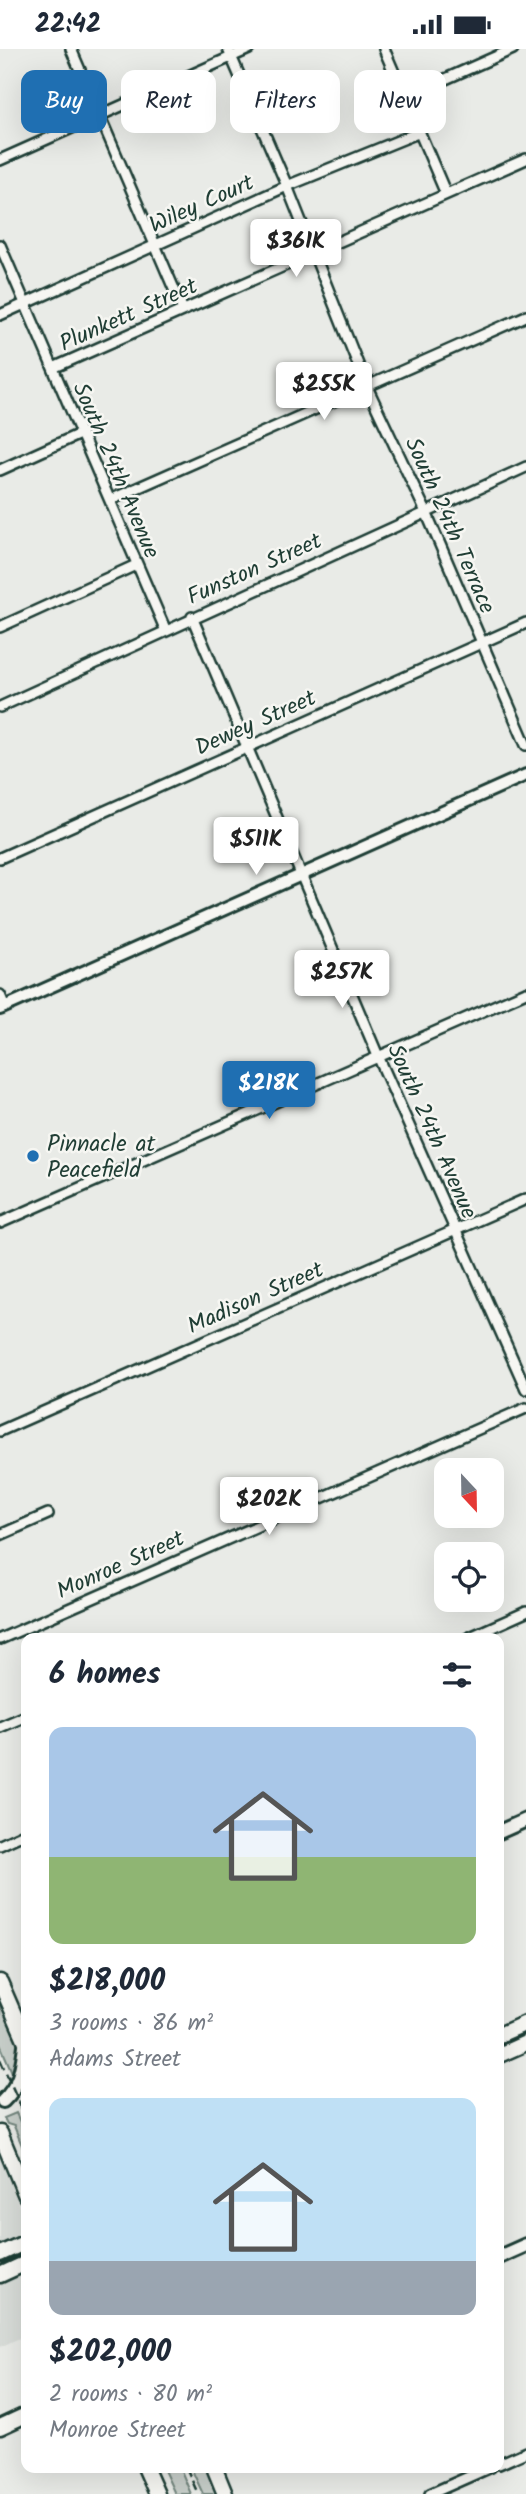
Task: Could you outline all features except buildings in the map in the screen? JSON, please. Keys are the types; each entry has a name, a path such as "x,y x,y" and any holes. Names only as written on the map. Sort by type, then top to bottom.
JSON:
{"main road":[{"path":"504,1830 526,1820"},
{"path":"0,1982 21,2029"},
{"path":"504,2033 526,2023"},
{"path":"504,2053 526,2043"},
{"path":"2,2101 14,2090 21,2074"},
{"path":"2,2101 21,2095"},
{"path":"0,2133 21,2184"},
{"path":"0,2254 21,2244"},
{"path":"504,2255 526,2245"},
{"path":"0,2275 21,2265"},
{"path":"0,2427 21,2417"},
{"path":"148,2473 157,2494"},
{"path":"216,2473 225,2494"}],"street":[{"path":"71,49 80,70"},
{"path":"107,114 229,53 249,49"},
{"path":"384,49 393,70"},
{"path":"446,79 513,49"},
{"name":"South 24th Terrace","path":"229,53 288,186 367,387 426,512 526,745"},
{"path":"0,160 63,133"},
{"path":"107,133 183,310"},
{"name":"Wiley Court","path":"0,315 288,186 418,133"},
{"path":"420,133 446,194"},
{"name":"Plunkett Street","path":"53,368 526,159"},
{"name":"South 24th Avenue","path":"0,245 166,631"},
{"path":"110,500 526,316"},
{"path":"0,470 82,433"},
{"name":"Funston Street","path":"0,707 192,617 526,467"},
{"path":"0,625 136,565"},
{"name":"South 24th Avenue","path":"192,617 378,1056 526,1389"},
{"name":"Dewey Street","path":"0,858 526,623"},
{"path":"0,995 3,1008 526,775"},
{"path":"0,1223 526,992"},
{"name":"Madison Street","path":"0,1431 526,1199"},
{"name":"Monroe Street","path":"0,1639 526,1408"},
{"path":"0,1535 48,1514"},
{"path":"479,1633 526,1612"},
{"path":"0,1727 21,1718"},
{"path":"0,1845 21,1835"},
{"path":"504,2462 526,2452"},
{"path":"430,2494 477,2473"}],"shaded area":[{"path":"0,1996 21,2046 14,2077 0,2044"},
{"path":"16,2113 21,2124 21,2143 14,2126 7,2124 4,2118"},
{"path":"0,2158 21,2210 21,2337 0,2347"},
{"path":"165,2473 182,2473 191,2494 175,2494"},
{"path":"193,2473 208,2473 218,2494 203,2494"}],"railway":[{"path":"0,2059 21,2107"},
{"path":"189,2473 198,2494"}],"place":[{"name":"Pinnacle at Peacefield","path":"33,1156"}]}
